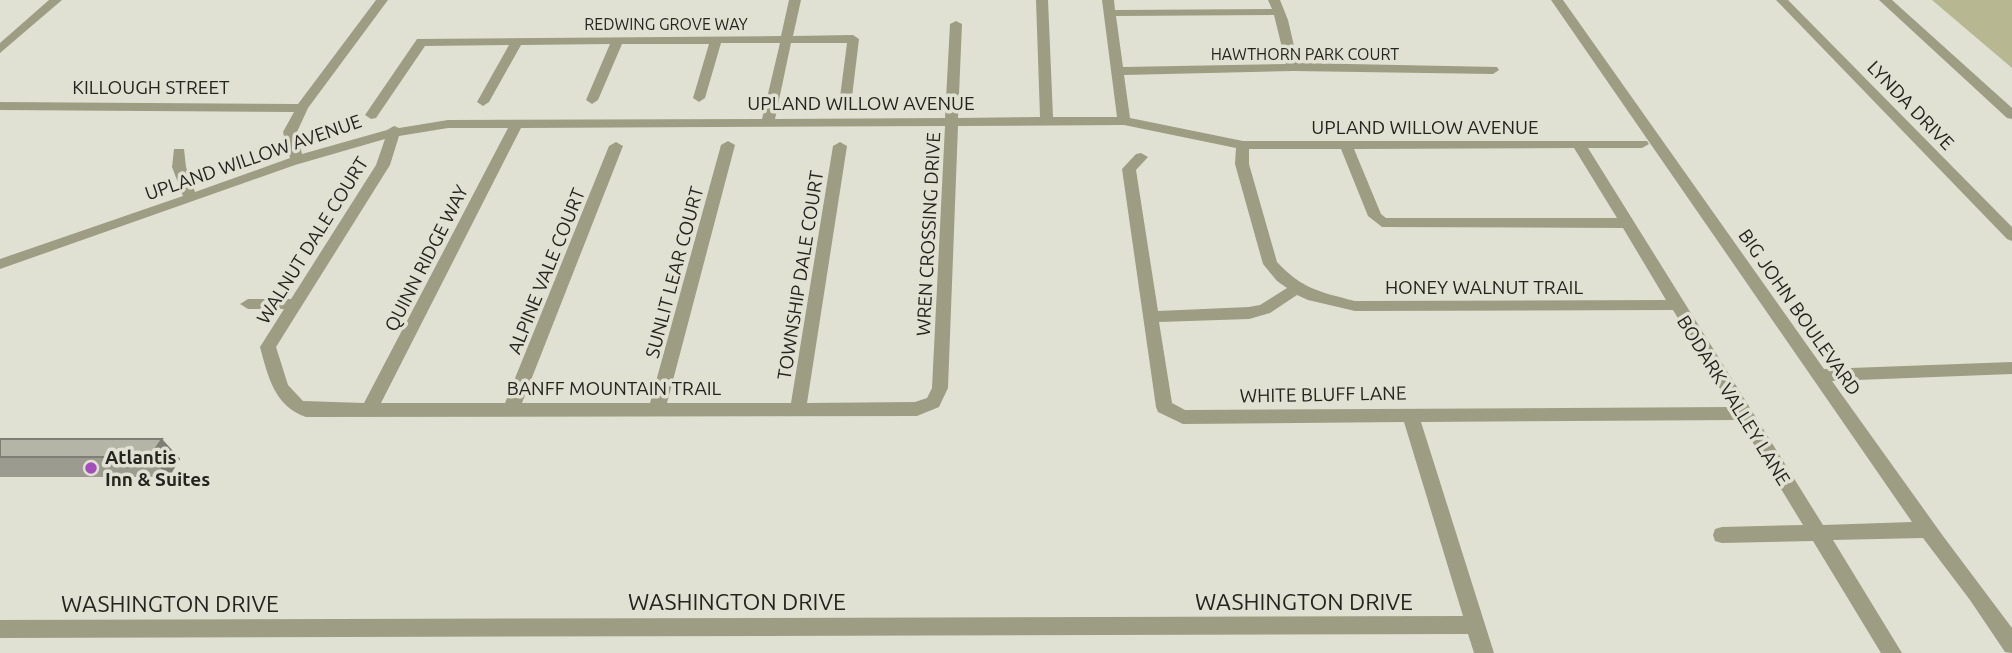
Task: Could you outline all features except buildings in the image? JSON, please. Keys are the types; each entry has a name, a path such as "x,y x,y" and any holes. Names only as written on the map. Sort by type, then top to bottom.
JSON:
{"street":[{"path":"0,49 56,0"},
{"path":"297,159 290,132 302,108 382,0"},
{"path":"768,122 795,0"},
{"path":"1042,0 1047,123"},
{"path":"1274,0 1293,68"},
{"name":"BIG JOHN BOULEVARD","path":"1557,0 1583,33 1927,530 1977,594 2012,645"},
{"name":"LYNDA DRIVE","path":"1782,0 2012,236"},
{"path":"1885,0 2012,115"},
{"path":"1124,121 1109,6 1279,12"},
{"name":"WREN CROSSING DRIVE","path":"933,402 940,388 956,24"},
{"name":"REDWING GROVE WAY","path":"371,114 421,42 853,39 846,97"},
{"path":"592,100 618,40"},
{"path":"699,99 716,40"},
{"path":"484,102 517,41"},
{"name":"HAWTHORN PARK COURT","path":"1118,71 1293,68 1493,70"},
{"name":"KILLOUGH STREET","path":"0,106 302,108"},
{"name":"UPLAND WILLOW AVENUE","path":"0,264 95,233 297,159 394,130 448,124 1124,121 1243,145 1347,147 1642,144"},
{"name":"QUINN RIDGE WAY","path":"369,410 517,123"},
{"name":"WALNUT DALE COURT","path":"294,407 285,398 268,347 383,164 394,130"},
{"name":"SUNLIT LEAR COURT","path":"657,409 728,145"},
{"name":"HONEY WALNUT TRAIL","path":"1243,145 1242,164 1270,264 1297,288 1331,303 1354,306 1675,304"},
{"name":"BODARK VALLEY LANE","path":"1578,145 1892,653"},
{"name":"ALPINE VALE COURT","path":"511,410 616,146"},
{"name":"TOWNSHIP DALE COURT","path":"798,409 839,146"},
{"path":"1347,147 1375,216 1382,222 1625,223"},
{"path":"179,152 178,167 191,198"},
{"name":"WHITE BLUFF LANE","path":"1141,158 1129,169 1164,407 1183,417 1743,413"},
{"name":"UPLAND WILLOW AVENUE","path":"0,273 95,233"},
{"path":"1151,317 1249,313 1265,309 1297,288"},
{"path":"248,304 293,304"},
{"path":"1818,375 2012,368"},
{"name":"BANFF MOUNTAIN TRAIL","path":"294,407 306,410 917,410 933,402"},
{"path":"1410,414 1484,653"},
{"path":"1722,535 1927,530"},
{"name":"WASHINGTON DRIVE","path":"0,629 1475,625"}],"green space":[{"path":"1932,0 2012,0 2012,68"}],"place":[{"name":"Atlantis Inn & Suites","path":"91,468"}]}
